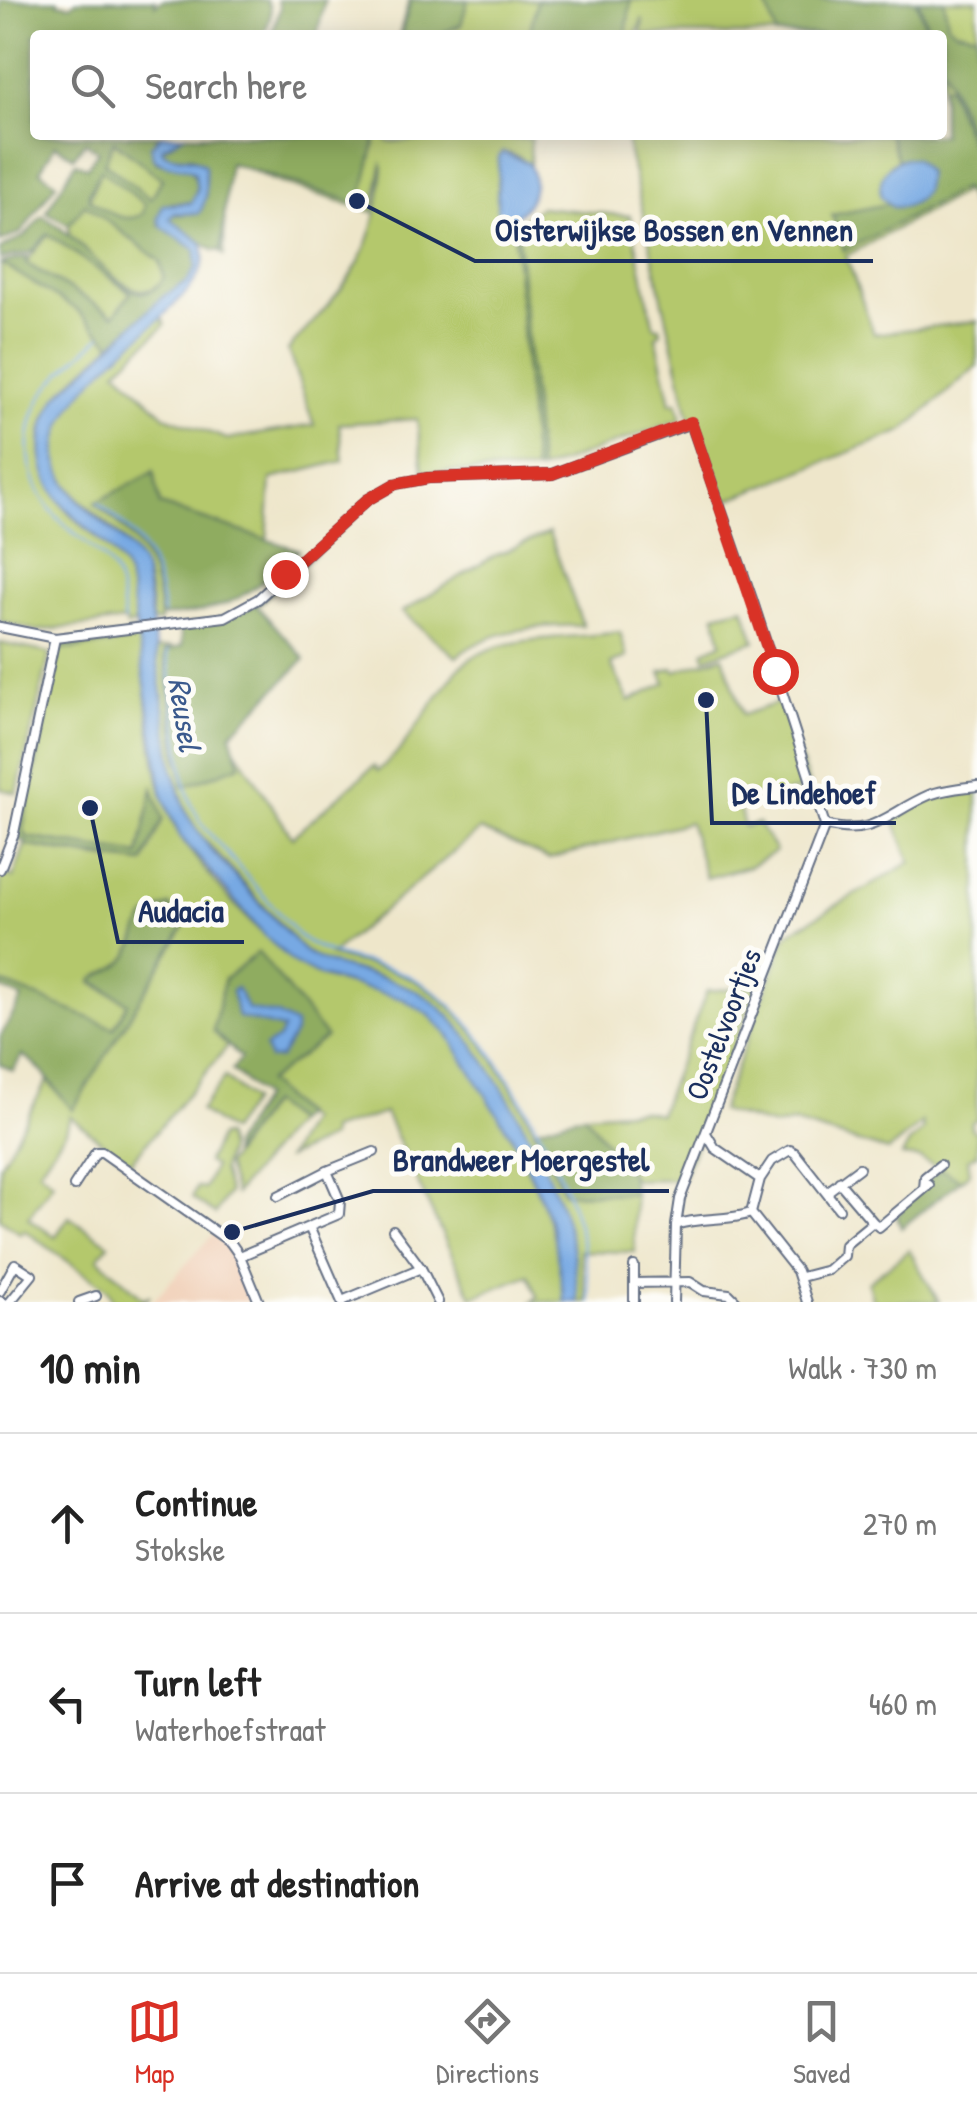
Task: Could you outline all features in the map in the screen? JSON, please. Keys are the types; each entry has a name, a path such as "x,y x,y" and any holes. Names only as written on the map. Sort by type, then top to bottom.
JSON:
{"street":[{"path":"0,627 55,638 214,619 246,607 367,500 395,484 428,478 552,474 691,422 824,825 868,828 931,794 977,786"},
{"path":"0,869 14,833 55,638"},
{"name":"Oostelvoortjes","path":"674,1302 680,1199 824,825"},
{"path":"706,1132 715,1148 760,1179"},
{"path":"751,1213 760,1179 772,1162 790,1150 839,1210"},
{"path":"74,1186 96,1152 102,1152 230,1242 259,1302"},
{"path":"278,1196 374,1152"},
{"path":"839,1182 879,1226 926,1188 925,1178 940,1165"},
{"path":"827,1192 858,1168"},
{"path":"240,1256 340,1214 340,1200 327,1171"},
{"path":"676,1225 688,1220 728,1220 751,1213"},
{"path":"751,1213 800,1277 807,1302"},
{"path":"800,1277 828,1270 844,1256 845,1245 872,1222"},
{"path":"310,1229 342,1301 421,1268"},
{"path":"393,1230 421,1268 438,1302"},
{"path":"0,1290 15,1264 32,1274 10,1302"},
{"path":"634,1266 634,1302"},
{"path":"634,1283 690,1282 704,1291 729,1294 737,1302"},
{"path":"78,1302 96,1296"}],"shaded area":[{"path":"213,1234 231,1252 249,1302 152,1302"}],"green space":[{"path":"0,0 58,0 71,5 76,0 155,0 155,5 163,0 266,0 269,4 265,30 30,30 30,140 156,140 156,162 188,167 196,179 192,202 172,203 159,224 196,250 196,268 187,282 164,296 112,344 77,310 1,263 27,257 30,266 114,315 131,293 48,234 32,252 0,259 0,249 26,235 42,216 117,280 138,292 150,291 162,280 160,261 85,204 69,225 46,212 75,163 87,167 98,151 85,142 74,157 55,145 40,171 56,183 22,232 0,242","holes":["114,141 162,179 151,199 104,163","101,170 145,204 143,214 122,217 89,199 89,193"]},
{"path":"277,0 325,0 318,30 273,30 280,8"},
{"path":"409,0 765,0 775,30 642,30 643,18 638,30 400,30"},
{"path":"411,0 468,0 461,25 450,30 402,30"},
{"path":"537,0 631,0 627,30 530,30"},
{"path":"765,0 916,0 927,30 775,30"},
{"path":"773,0 977,0 977,215 966,191 846,256 874,334 977,321 977,366 903,431 723,502 700,431 689,416 626,140 891,140 898,160 890,165 881,182 936,140 947,140 947,30 782,30"},
{"path":"918,0 944,0 948,24 956,30 977,34 977,151 947,76 947,30 929,30"},
{"path":"947,86 977,160 977,222 964,188 844,251 832,215 887,204 893,207 927,173 915,162 898,160 891,140 947,140"},
{"path":"176,140 376,140 360,204 229,163 221,251 213,250 170,220 171,215 185,214 206,197 205,166 192,157 169,157 161,150"},
{"path":"189,140 531,140 530,166 508,153 499,159 497,198 509,220 513,218 534,471 423,472 417,419 339,424 343,461 271,479 267,540 160,505 153,471 113,518 135,542 153,576 160,622 153,622 148,583 140,562 127,543 63,478 56,459 57,436 69,410 100,372 161,315 165,325 117,370 165,416 227,439 314,425 288,350 355,269 373,227 382,165 373,212 272,180 225,158 224,255 211,245"},
{"path":"114,141 162,178 151,200 104,162"},
{"path":"101,170 145,204 143,214 122,217 89,199"},
{"path":"85,204 160,261 164,277 155,288 143,290 116,278 69,234 69,225"},
{"path":"540,207 630,216 653,323 660,327 656,336 671,403 677,402 682,419 539,471 517,223"},
{"path":"513,223 517,223 539,471 534,471"},
{"path":"48,234 131,293 114,315 26,263"},
{"path":"1,263 77,310 112,344 57,398 43,428 42,460 62,505 109,549 126,571 135,624 126,626 125,621 37,631 0,621"},
{"path":"154,472 160,505 299,550 237,598 205,610 160,617 154,580 142,552 95,503"},
{"path":"355,517 257,606 305,659 231,734 240,765 183,787 164,652 182,646 180,626 231,617 253,606"},
{"path":"549,533 583,626 516,631 484,640 456,657 402,612 494,556"},
{"path":"744,607 755,641 705,658 703,651 722,643 715,614"},
{"path":"136,631 156,765 170,816 181,837 244,915 303,968 408,1001 447,1033 496,1110 536,1189 556,1244 565,1302 532,1302 538,1297 529,1275 472,1297 385,1113 330,1130 330,1138 287,1158 308,1120 266,1082 224,980 213,1031 228,1046 129,1164 70,1116 66,1131 39,1170 53,1182 28,1218 55,1237 69,1217 109,1244 98,1258 144,1299 150,1295 144,1302 114,1302 107,1289 24,1230 21,1234 0,1219 0,1165 47,1081 73,1109 184,927 151,914 126,960 92,983 128,1003 113,1029 0,982 0,878 2,874 13,878 25,845 144,863 163,819 153,791 139,855 27,837 23,828 60,650 129,642 128,632"},
{"path":"620,632 627,657 611,664 629,701 666,683 661,672 723,656 743,715 780,702 810,787 739,806 744,827 758,823 776,851 750,866 706,878 689,822 549,859 480,830 330,955 407,977 441,999 464,1021 522,1106 564,1193 634,1194 635,1252 580,1251 587,1302 578,1302 572,1246 558,1198 472,1043 385,978 329,964 304,951 190,823 173,772 156,649 172,647 164,652 178,763 240,764 235,748 292,837 374,766 378,771 399,751 457,670 472,658 511,643"},
{"path":"129,636 129,642 60,650 23,828 27,837 139,855 153,788 163,819 143,863 25,845 26,842 15,838 57,644"},
{"path":"0,643 50,653 17,793 0,789"},
{"path":"977,792 977,1119 971,1128 977,1134 977,1154 968,1159 970,1172 961,1180 919,1158 902,1156 923,1130 922,1123 888,1151 794,1123 774,1126 720,1111 787,934 911,862 893,818 934,798"},
{"path":"170,906 184,927 73,1110 30,1060 22,1055 13,1071 0,1064 0,1037 22,998 0,988 0,982 114,1028 128,1003 92,980 122,963 132,951 148,915"},
{"path":"258,952 326,1037 267,1082 302,1115 295,1122 270,1103 232,1154 232,1146 263,1097 232,1070 241,1058 213,1031 224,980"},
{"path":"757,986 683,1179 634,1180 584,1114 640,1110 659,1114 707,991"},
{"path":"225,1077 252,1101 230,1131 200,1111"},
{"path":"271,1102 295,1122 235,1194 226,1165"},
{"path":"584,1114 630,1173 634,1194 564,1193 534,1129"},
{"path":"225,1136 228,1149 222,1170 229,1193 215,1214 192,1198 197,1187 204,1189 214,1166 207,1162 219,1137"},
{"path":"941,1169 961,1180 901,1228 897,1216"},
{"path":"909,1250 939,1302 873,1302 868,1282"}],"water":[{"path":"157,140 176,140 162,148 163,152 205,166 206,192 198,214 174,213 170,219 202,243 202,266 187,291 76,400 60,431 58,463 73,493 124,541 144,569 173,771 187,815 210,849 304,951 410,988 445,1012 466,1036 508,1097 556,1194 571,1239 578,1302 565,1302 553,1231 517,1145 447,1033 428,1014 403,999 320,976 295,964 266,937 180,836 163,797 128,575 118,559 54,492 42,456 43,432 58,396 164,296 187,282 196,268 196,250 162,227 158,219 163,205 191,203 197,190 195,173 153,157 151,146"},
{"path":"503,152 528,163 534,180 528,202 509,220 497,210 499,156"},
{"path":"905,158 915,159 926,171 925,186 914,202 893,207 881,197 881,184 888,168"},
{"path":"236,988 248,1009 277,1015 295,1025 295,1033 280,1058 269,1059 265,1047 279,1039 283,1029 238,1017 232,991"}],"waterway":[{"path":"101,336 57,377 40,401 29,437 29,455 32,474 49,507 112,568 124,621"},
{"path":"98,503 126,527 145,551 156,578 163,614"},
{"name":"Reusel","path":"167,652 184,781 204,827 310,944 417,980 467,1023 513,1086 551,1156 579,1229 590,1302"}],"place":[{"name":"Oisterwijkse Bossen en Vennen","path":"357,201"},
{"name":"De Lindehoef","path":"706,700"},
{"name":"Audacia","path":"90,808"},
{"name":"Brandweer Moergestel","path":"232,1232"}],"route":[{"path":"285,574 367,500 395,484 428,478 552,474 691,422 775,671"}]}
